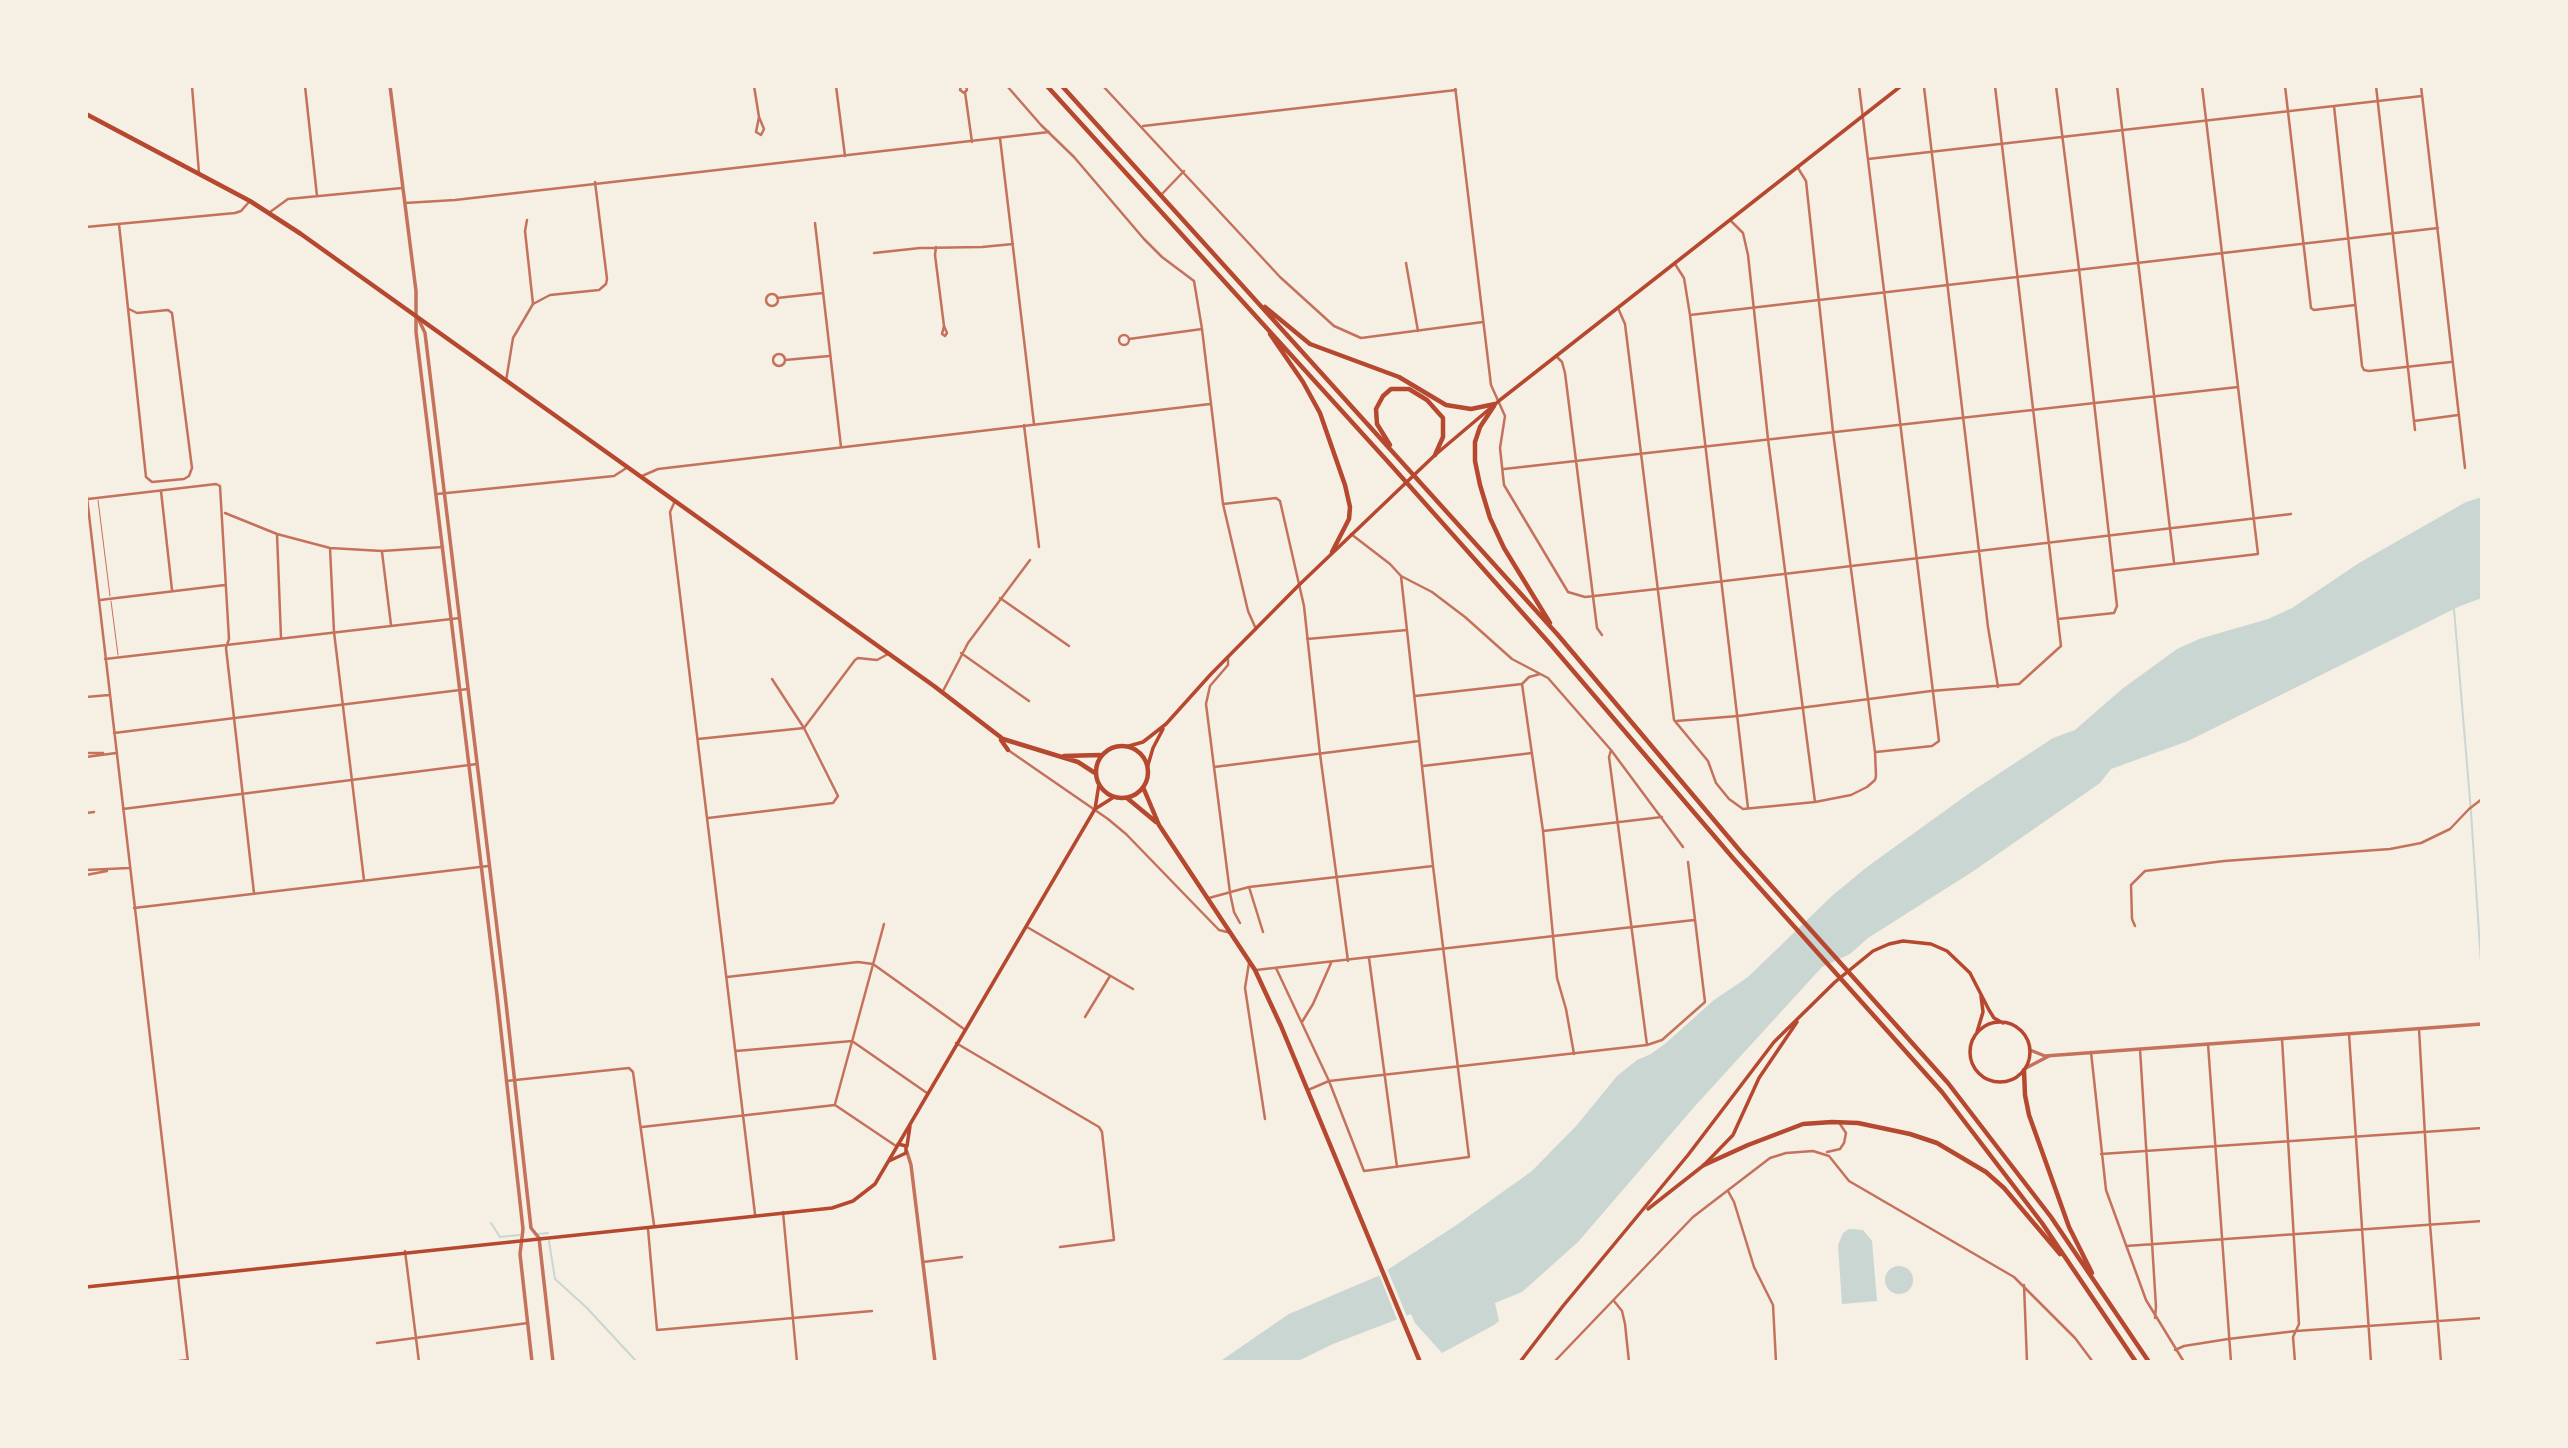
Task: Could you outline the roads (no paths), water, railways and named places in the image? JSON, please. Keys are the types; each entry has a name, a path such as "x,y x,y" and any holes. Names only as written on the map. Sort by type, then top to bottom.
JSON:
{"main road":[{"path":"1046,86 1551,645 1779,909 1942,1092 2042,1223 2136,1362"},
{"path":"1062,86 1558,635 1786,901 1948,1083 2043,1206 2149,1362"},
{"path":"1059,756 1101,755 1116,746 1143,743 1166,724 1299,584 1435,455 1497,402 1901,86"},
{"path":"86,114 250,201 301,234 642,476 996,734 1011,743 1078,762 1096,773"},
{"path":"1252,296 1310,344 1399,377 1446,405 1471,410 1497,402"},
{"path":"1257,317 1313,399 1336,454 1349,501 1350,515 1345,531 1332,552"},
{"path":"1394,452 1377,424 1375,414 1383,396 1398,388 1416,392 1443,418 1443,437 1435,455"},
{"path":"1497,402 1480,427 1475,442 1475,461 1484,502 1511,563 1558,635"},
{"path":"1098,784 1114,797 1127,798 1138,793 1147,780 1148,765 1156,740 1166,724"},
{"path":"996,734 1008,750"},
{"path":"1129,746 1141,753 1148,765"},
{"path":"86,1287 405,1251 832,1208 853,1201 875,1184 1095,809 1098,784 1096,773 1101,755"},
{"path":"1143,787 1160,825 1255,970 1371,1240 1420,1362"},
{"path":"1095,809 1114,797"},
{"path":"1127,798 1160,825"},
{"path":"1522,1362 1774,1042 1804,1011 1867,956 1879,947 1903,941 1931,944 1947,951 1970,973 1992,1015 2021,1031 2030,1050 2025,1069 2025,1095 2029,1115 2069,1227 2106,1298"},
{"path":"1980,990 1983,1012 1970,1055 1980,1074 2000,1082 2014,1079 2025,1069"},
{"path":"1634,1221 1704,1165 1737,1129 1759,1077 1804,1011"},
{"path":"1976,1035 1989,1025 2003,1023"},
{"path":"887,1163 907,1150 911,1121"},
{"path":"1704,1165 1790,1128 1816,1122 1838,1122 1910,1134 1937,1143 1986,1172 2023,1208 2081,1280"},
{"path":"896,1146 904,1144 907,1150"},
{"path":"896,1146 900,1156"}],"street":[{"path":"192,86 198,175"},
{"path":"305,86 317,195"},
{"path":"390,86 416,291 416,332 470,765 523,1228 520,1239 532,1362"},
{"path":"754,86 759,117"},
{"path":"836,86 845,156"},
{"path":"964,86 960,91 965,92 972,142"},
{"path":"1007,86 1074,157 1144,239 1162,257 1190,276 1196,287 1223,504 1248,611 1256,629"},
{"path":"1103,86 1288,286 1342,330 1361,338 1483,322"},
{"path":"1859,86 1939,741 1932,746 1875,752"},
{"path":"1674,720 1738,716 1868,698 2019,684 2061,646 1995,86"},
{"path":"2056,86 2080,270 2117,606 2114,613 2058,619"},
{"path":"2117,86 2175,563"},
{"path":"2113,571 2258,554 2202,86"},
{"path":"2284,86 2311,308 2314,310 2355,305"},
{"path":"2376,86 2415,430"},
{"path":"2421,86 2465,468"},
{"path":"1924,87 1988,626 1998,687"},
{"path":"1142,127 1456,88 1492,384 1497,402 1505,416 1500,448 1507,491 1568,592 1575,595 1593,596 1786,575 2291,514"},
{"path":"1868,159 2422,96"},
{"path":"2334,106 2364,370 2452,362"},
{"path":"405,203 455,200 1049,132"},
{"path":"1000,138 1034,424"},
{"path":"1618,308 1625,324 1674,720 1709,761 1716,783 1738,807 1815,802 1851,795 1875,780 1875,752 1833,432 1805,181 1798,167"},
{"path":"1160,195 1184,171"},
{"path":"506,381 513,338 533,304 550,295 599,290 606,284 595,182"},
{"path":"269,213 288,199 402,188"},
{"path":"86,227 235,213 241,211 250,201"},
{"path":"527,220 525,231 533,304"},
{"path":"1730,220 1741,230 1746,243 1768,439 1815,802"},
{"path":"815,223 841,447"},
{"path":"119,224 146,477 152,482 187,478 191,468 172,313 168,310 138,313 129,309"},
{"path":"1690,315 2438,228"},
{"path":"874,253 1013,244"},
{"path":"936,247 944,326"},
{"path":"1406,264 1418,331"},
{"path":"1675,264 1684,278 1690,315 1748,808"},
{"path":"777,299 823,293"},
{"path":"416,316 425,333 531,1228 539,1238 553,1362"},
{"path":"1129,339 1202,329"},
{"path":"785,360 829,355"},
{"path":"1556,356 1563,366 1597,628 1602,635"},
{"path":"1502,469 2238,387"},
{"path":"642,476 653,470 1210,404"},
{"path":"2414,421 2458,415"},
{"path":"1024,425 1039,547"},
{"path":"437,494 614,476 628,467"},
{"path":"87,499 216,484 220,486 234,717 254,893"},
{"path":"86,489 188,1361 172,1362"},
{"path":"161,491 172,590"},
{"path":"1223,504 1276,498 1280,501 1299,584 1348,961"},
{"path":"675,500 670,512 755,1214"},
{"path":"223,513 277,534 330,548 382,551 443,547"},
{"path":"277,534 281,638"},
{"path":"1351,534 1390,564 1401,576 1432,592 1465,617 1512,659 1552,682 1611,750 1683,847"},
{"path":"330,548 334,632 364,880"},
{"path":"382,551 391,625"},
{"path":"942,693 961,653 1030,561"},
{"path":"1276,968 1329,1081 1364,1171 1469,1157 1401,576"},
{"path":"99,600 225,585"},
{"path":"1000,598 1069,646"},
{"path":"105,659 460,618"},
{"path":"1307,639 1407,630"},
{"path":"961,653 1029,701"},
{"path":"698,739 804,728 855,660 877,660 888,654"},
{"path":"1228,657 1228,665 1210,687 1206,697 1230,892 1234,912 1240,923"},
{"path":"1415,696 1522,684 1529,677 1542,674"},
{"path":"708,818 833,803 836,800 837,791 804,728 772,679"},
{"path":"1522,684 1543,831 1557,978 1574,1054"},
{"path":"114,733 468,689"},
{"path":"86,697 109,695"},
{"path":"1214,767 1419,741"},
{"path":"1008,750 1095,809 1126,834 1219,930 1232,933"},
{"path":"1611,750 1609,757 1647,1045"},
{"path":"86,755 116,753"},
{"path":"1423,766 1532,753"},
{"path":"123,809 477,764"},
{"path":"2135,926 2132,919 2131,885 2145,871 2224,861 2390,849 2421,843 2450,830 2482,799"},
{"path":"86,813 94,812"},
{"path":"1543,831 1662,817"},
{"path":"1307,1090 1329,1081 1574,1054 1647,1045 1662,1040 1705,1002 1688,862"},
{"path":"134,908 490,866"},
{"path":"1209,898 1249,887 1433,866"},
{"path":"86,875 129,868"},
{"path":"86,870 110,870"},
{"path":"1249,887 1263,932"},
{"path":"1255,970 1694,919"},
{"path":"835,1105 884,924"},
{"path":"1025,926 1133,989"},
{"path":"1369,958 1397,1167"},
{"path":"1250,961 1245,988 1265,1119"},
{"path":"727,977 858,962 873,964 964,1030"},
{"path":"1302,1022 1319,993 1331,963"},
{"path":"1085,1017 1110,976"},
{"path":"2030,1050 2039,1055 2051,1055 2482,1024"},
{"path":"2419,1029 2441,1362"},
{"path":"2349,1034 2371,1362"},
{"path":"2282,1039 2299,1324 2294,1337 2295,1362"},
{"path":"736,1051 852,1041 927,1093"},
{"path":"956,1043 1099,1127 1102,1132 1114,1240 1060,1247"},
{"path":"2208,1044 2231,1362"},
{"path":"2140,1049 2155,1318"},
{"path":"2091,1052 2103,1181 2155,1318 2184,1362"},
{"path":"2025,1069 2051,1055"},
{"path":"506,1082 623,1067 633,1072 654,1225"},
{"path":"642,1127 835,1105 896,1146"},
{"path":"1555,1362 1693,1217 1760,1164 1786,1153 1824,1153 1840,1149 1846,1133 1838,1122"},
{"path":"2101,1154 2482,1128"},
{"path":"907,1150 935,1362"},
{"path":"1824,1153 1835,1162 1849,1181 2006,1271 2024,1285 2094,1362"},
{"path":"900,1156 911,1165"},
{"path":"1728,1191 1734,1202 1754,1267 1773,1305 1776,1362"},
{"path":"783,1212 797,1362"},
{"path":"2126,1246 2482,1221"},
{"path":"648,1226 655,1328 660,1331 872,1311"},
{"path":"405,1251 419,1362"},
{"path":"923,1262 962,1257"},
{"path":"2024,1285 2027,1362"},
{"path":"1614,1301 1622,1311 1629,1362"},
{"path":"2175,1350 2228,1339 2296,1331 2482,1318"},
{"path":"377,1343 528,1323"},
{"path":"2083,1362 2094,1362"}],"lane":[{"path":"98,498 118,657"}],"waterway":[{"path":"2454,609 2482,978"},
{"path":"491,1223 500,1237 519,1235"},
{"path":"538,1234 548,1233"},
{"path":"549,1241 555,1279 586,1307 637,1362"}]}
